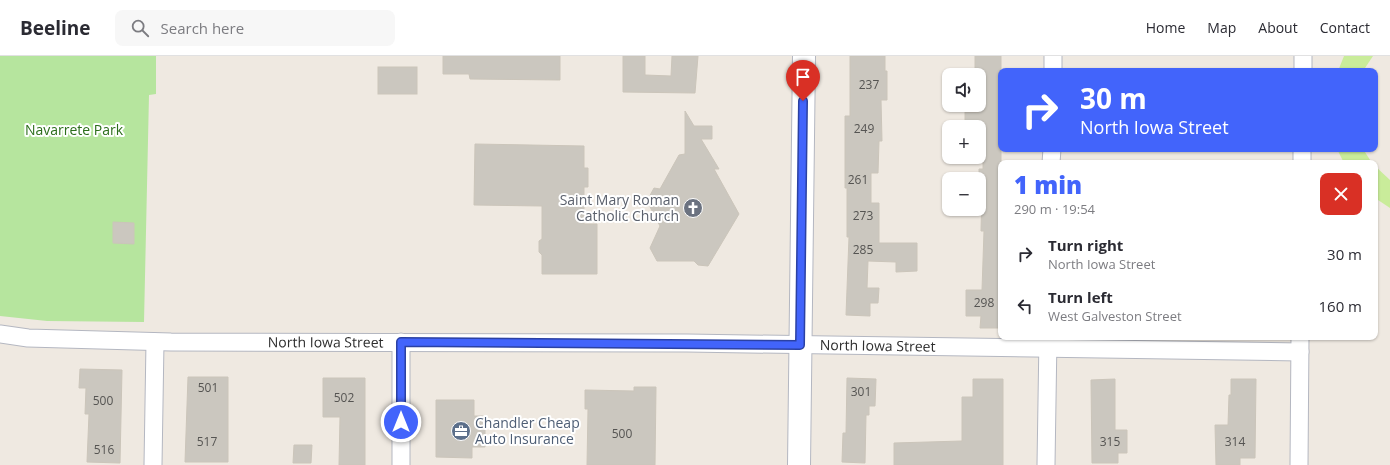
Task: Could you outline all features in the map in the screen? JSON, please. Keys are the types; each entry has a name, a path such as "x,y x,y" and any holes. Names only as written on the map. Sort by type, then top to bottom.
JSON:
{"street":[{"path":"799,465 804,56"},
{"path":"1053,56 1053,68"},
{"path":"1303,56 1303,68"},
{"name":"North Iowa Street","path":"0,334 28,338 154,342 800,345 1048,342 1300,344"},
{"path":"154,342 154,465"},
{"path":"401,342 401,465"},
{"path":"1046,465 1048,342"},
{"path":"1299,465 1300,344"}],"green space":[{"name":"Navarrete Park","path":"0,56 156,56 156,94 149,95 144,322 47,321 0,316"},
{"path":"1344,56 1373,56 1365,68 1339,68"},
{"path":"1338,152 1365,152 1370,160 1342,160"},
{"path":"1378,169 1390,180 1390,208 1378,200"}],"building":[{"path":"443,56 560,56 560,80 470,79 469,74 443,74"},
{"path":"623,56 645,56 645,75 671,76 672,56 698,56 695,93 623,92"},
{"path":"850,56 885,56 885,71 887,71 887,100 881,100 882,141 879,141 878,173 871,173 871,203 879,203 879,243 917,243 917,271 896,272 896,262 868,261 867,288 879,288 878,303 870,303 870,316 846,315 849,237 847,237 847,188 845,188 845,116 850,116"},
{"path":"975,56 1001,56 1001,68 998,68 998,152 1001,152 1001,160 998,160 998,328 980,328 981,316 966,316 966,290 982,290 984,231 981,231 981,216 986,216 986,172 979,172 979,169 983,169 983,164 986,164 986,120 965,120 965,112 986,112 986,68 975,68"},
{"path":"378,67 417,67 417,94 378,94"},
{"name":"Saint Mary Roman Catholic Church","path":"685,111 694,126 712,126 712,139 701,139 719,169 714,169 739,214 708,266 698,265 694,261 657,261 650,248 660,226 647,201 654,188 660,189 679,155 685,154"},
{"path":"475,144 584,146 584,168 588,168 588,187 584,187 584,224 597,224 597,274 542,274 542,255 539,252 539,241 542,239 542,206 474,205"},
{"path":"113,222 134,223 134,244 113,243"},
{"path":"80,369 122,370 120,463 87,462 89,414 85,414 86,388 79,388"},
{"path":"188,377 228,377 228,462 185,462"},
{"path":"323,378 365,378 365,465 339,465 340,417 323,417"},
{"path":"847,378 876,379 875,406 869,406 869,415 866,415 865,463 842,462 843,433 846,433"},
{"path":"973,379 1003,379 1003,465 894,465 894,443 962,441 962,397 973,397"},
{"path":"1115,379 1115,430 1127,430 1127,453 1118,453 1118,463 1092,463 1091,380"},
{"path":"1231,379 1256,379 1255,458 1240,458 1240,465 1216,465 1215,425 1228,425"},
{"path":"634,387 656,387 655,465 587,465 588,409 585,409 585,390 634,391"},
{"name":"Chandler Cheap Auto Insurance","path":"436,400 474,400 474,416 485,416 485,447 472,447 472,458 436,457"},
{"path":"294,445 312,445 311,463 293,463"}],"place":[{"name":"Saint Mary Roman Catholic Church","path":"693,208"},
{"name":"Chandler Cheap Auto Insurance","path":"461,431"}],"route":[{"path":"401,422 401,342 566,342 800,345 803,101"}]}
